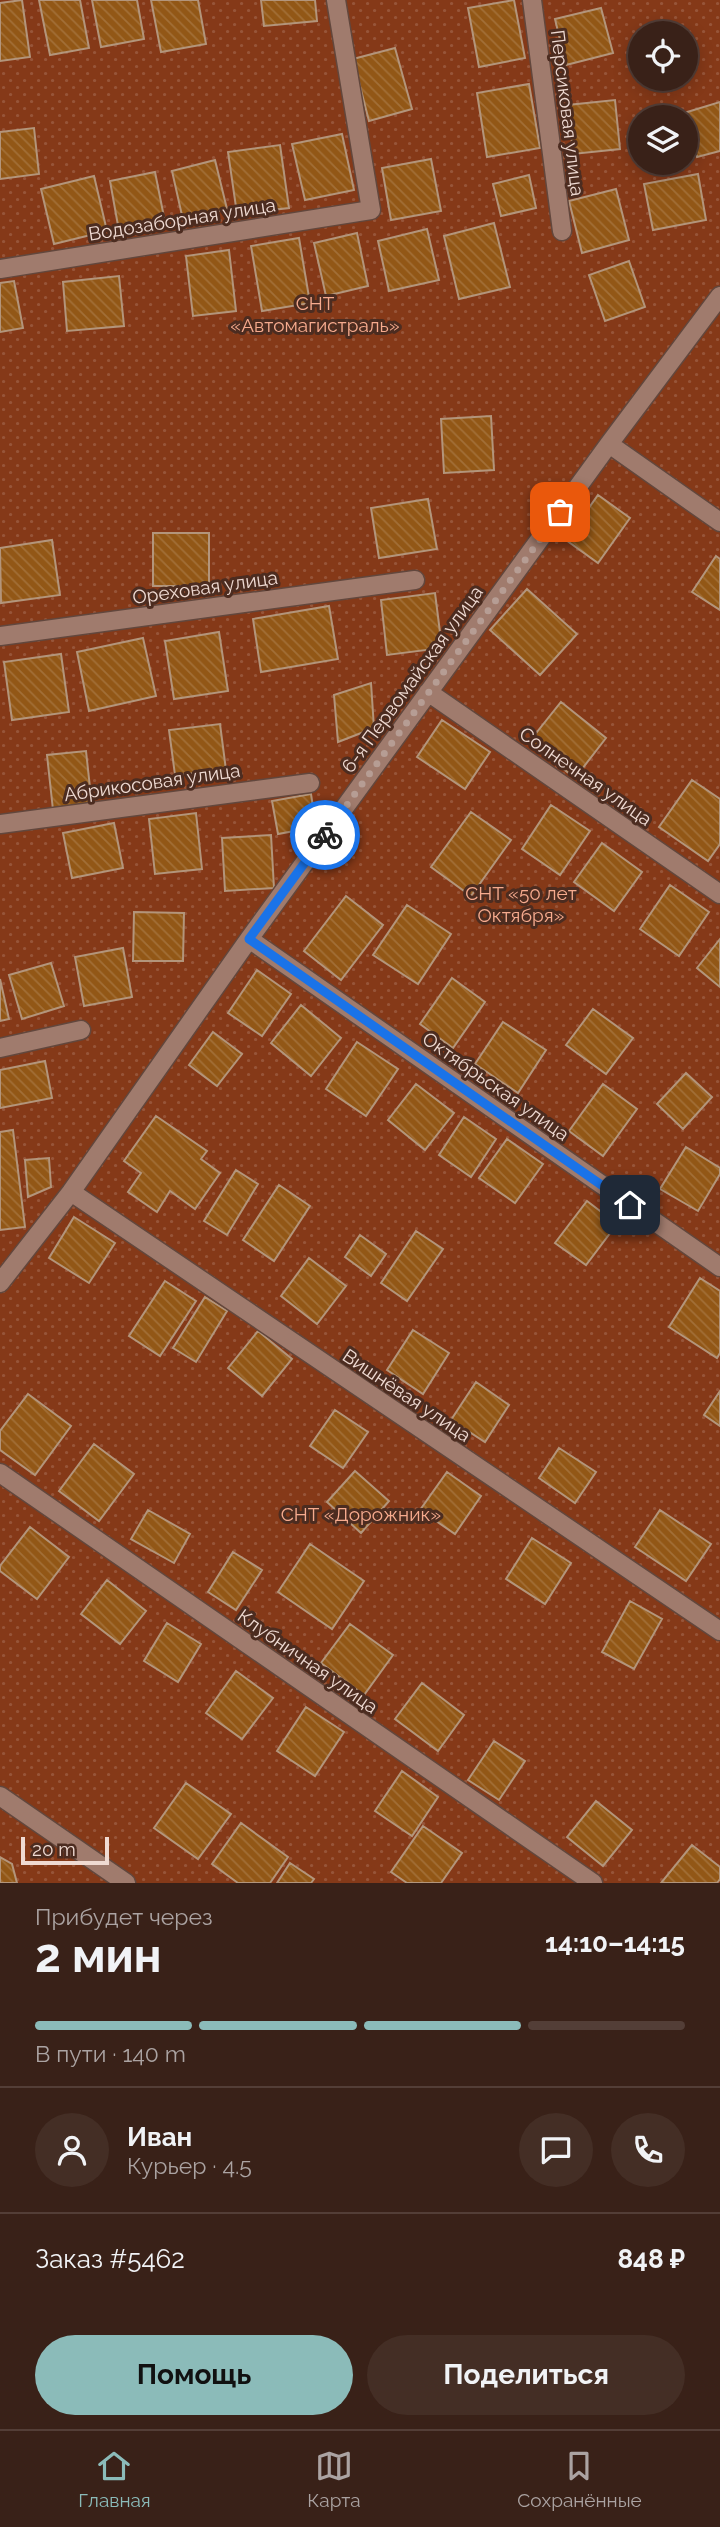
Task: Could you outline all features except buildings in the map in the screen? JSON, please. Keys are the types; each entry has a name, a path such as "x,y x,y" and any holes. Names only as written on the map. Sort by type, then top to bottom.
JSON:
{"street":[{"name":"Водозаборная улица","path":"0,269 372,210 336,0"},
{"name":"Персиковая улица","path":"532,0 562,231"},
{"name":"6-я Первомайская улица","path":"0,1283 71,1192 249,939 720,296"},
{"path":"609,444 720,522"},
{"name":"Ореховая улица","path":"0,636 415,580"},
{"name":"Солнечная улица","path":"428,692 720,894"},
{"name":"Абрикосовая улица","path":"0,824 310,783"},
{"name":"Октябрьская улица","path":"249,939 720,1267"},
{"path":"0,1048 81,1030"},
{"name":"Вишнёвая улица","path":"71,1192 720,1631"},
{"name":"Клубничная улица","path":"0,1473 593,1883"},
{"path":"0,1796 126,1883"}],"green space":[{"path":"0,0 720,0 720,1883 0,1883"}],"way so far":[{"path":"325,835 560,512"}],"route":[{"path":"325,835 249,939 630,1205"}],"park label":[{"name":"СНТ «Автомагистраль»","path":"315,314"},
{"name":"СНТ «50 лет Октября»","path":"521,904"},
{"name":"СНТ «Дорожник»","path":"361,1514"}]}
